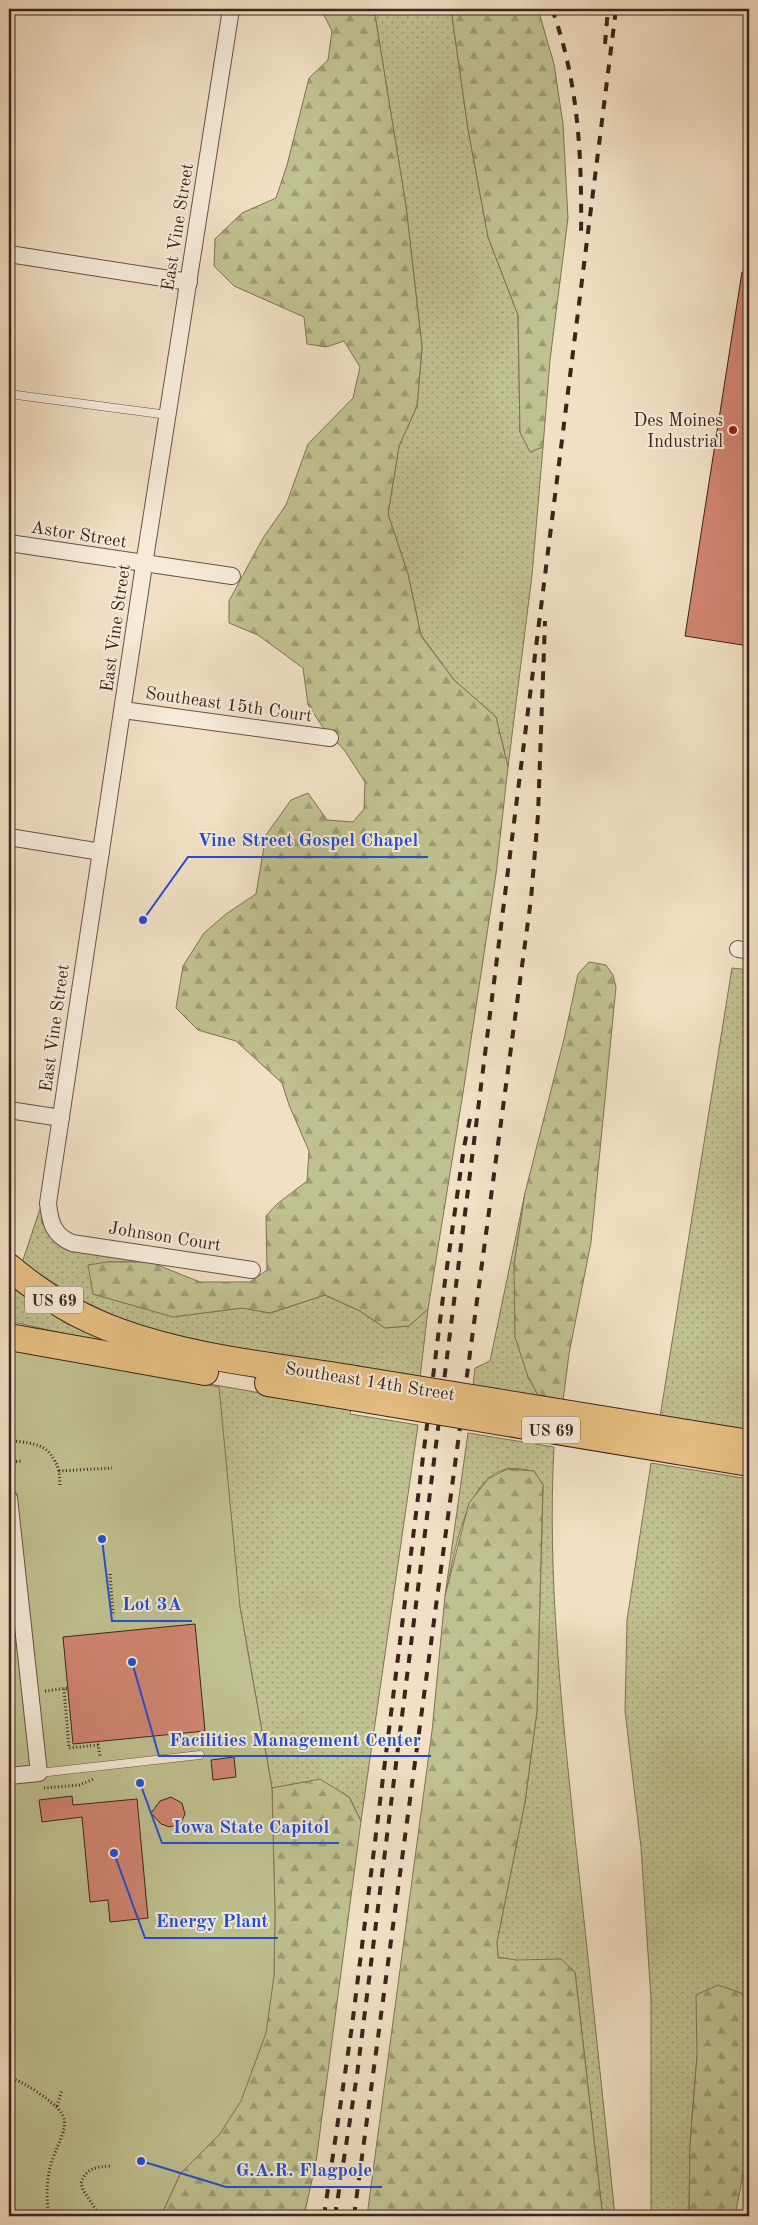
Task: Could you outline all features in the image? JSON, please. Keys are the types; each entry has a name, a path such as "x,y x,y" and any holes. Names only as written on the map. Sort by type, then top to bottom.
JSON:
{"main road":[{"name":"Southeast 14th Street","path":"9,1267 48,1296 82,1316 142,1340 354,1388 749,1463"},
{"name":"Southeast 14th Street","path":"9,1337 354,1388 749,1443"}],"street":[{"name":"East Vine Street","path":"72,1243 62,1239 54,1230 50,1220 48,1203 144,565 231,9"},
{"path":"9,254 189,282"},
{"name":"Astor Street","path":"9,543 144,565 232,576"},
{"name":"Southeast 15th Court","path":"123,710 330,738"},
{"path":"9,837 101,852"},
{"path":"9,1110 61,1118"},
{"name":"Johnson Court","path":"72,1243 252,1270"},
{"path":"9,1498 39,1773 9,1776"}],"lane":[{"path":"9,394 168,415"},
{"path":"39,1773 200,1755"}],"path":[{"path":"9,1440 43,1447 51,1453 59,1471 60,1485"},
{"path":"9,1462 22,1461"},
{"path":"59,1471 112,1468"},
{"path":"110,1574 114,1614"},
{"path":"35,1790 78,1785 101,1777 98,1744 69,1748 66,1689 45,1690"},
{"path":"9,2077 23,2083 57,2106 65,2120 65,2126 50,2170 48,2188 50,2216"},
{"path":"57,2106 62,2090"},
{"path":"100,2216 83,2190 81,2183 89,2170 95,2167 110,2166"}],"green space":[{"path":"321,9 374,9 406,206 422,347 417,406 399,446 388,514 408,574 421,636 454,680 496,717 508,767 496,874 428,1309 409,1326 385,1328 360,1311 325,1295 270,1313 242,1308 173,1317 93,1294 88,1265 107,1262 150,1262 200,1282 250,1282 267,1270 266,1216 277,1204 307,1181 309,1151 289,1105 282,1083 236,1041 198,1030 176,1008 183,966 204,933 226,914 256,894 266,835 291,800 308,793 327,820 353,822 364,809 365,782 345,751 322,726 308,705 303,668 258,635 229,623 229,601 263,538 286,505 308,444 353,398 360,367 344,341 326,347 307,344 304,317 234,286 214,266 215,239 242,213 276,198 287,165 309,78 328,60 332,31"},
{"path":"374,9 451,9 468,129 488,237 518,315 520,432 530,451 543,447 532,575 508,767 496,717 454,680 421,635 408,574 388,514 399,446 417,406 422,347 406,206"},
{"path":"451,9 538,9 554,64 563,124 568,218 550,360 543,447 530,452 520,432 518,315 488,237 468,129"},
{"path":"589,962 606,965 613,975 616,987 591,1242 569,1354 563,1401 539,1397 528,1377 515,1337 514,1265 525,1193 564,1039 578,974"},
{"path":"732,968 749,970 749,1431 660,1417"},
{"path":"525,1193 514,1265 528,1377 539,1397 473,1386 475,1368 490,1361"},
{"path":"41,1206 42,1223 49,1234 150,1262 107,1262 93,1294 173,1316 243,1308 270,1313 325,1295 360,1311 385,1328 409,1326 428,1309 420,1378 235,1348 161,1332 122,1319 81,1300 22,1263"},
{"path":"9,1286 67,1324 102,1338 101,1342 9,1321"},
{"path":"9,1349 219,1387 240,1607 272,1788 275,1913 274,1976 266,2033 241,2101 219,2135 180,2174 161,2216 9,2216"},
{"path":"164,1376 351,1409 350,1414 418,1425 361,1821 349,1797 320,1780 272,1788 240,1607"},
{"path":"468,1433 554,1447 552,1545 557,1643 575,1838 615,2216 601,2216 602,2210 575,1972 498,1958 497,1942 525,1802 537,1711 543,1485 534,1471 513,1468 492,1476 480,1488 470,1504 463,1522 445,1596"},
{"path":"651,1463 749,1479 749,2008 741,1993 697,2056 690,2144 689,2216 651,2216 651,1999 641,1847 625,1711 627,1620"},
{"path":"507,1469 534,1471 543,1485 537,1711 525,1802 497,1942 498,1957 516,1960 561,1959 575,1972 602,2210 601,2216 367,2216 432,1731 445,1596 469,1503 488,1479"},
{"path":"320,1779 349,1797 361,1821 316,2162 304,2216 161,2216 180,2174 219,2135 274,1976 275,1913 272,1788"},
{"path":"718,1985 741,1993 749,2008 749,2143 735,2216 689,2216 690,2144 697,2056 696,1995"}],"building":[{"name":"Des Moines Industrial","path":"742,272 749,273 749,646 685,636"},
{"path":"195,1624 205,1731 73,1744 63,1637"},
{"path":"234,1757 236,1777 213,1780 211,1760"},
{"path":"72,1796 73,1805 137,1799 148,1918 110,1922 108,1900 90,1902 82,1817 42,1822 39,1800"},
{"path":"171,1797 182,1803 185,1814 181,1823 170,1827 161,1824 151,1813 160,1801"}],"railway":[{"path":"552,9 568,65 577,121 581,178 581,237"},
{"path":"605,44 608,9"},
{"path":"335,2216 357,2075 616,9"},
{"path":"354,2216 531,899 538,815 545,621"},
{"path":"324,2216 352,2026 445,1281 464,1147 471,1114"}],"place":[{"name":"Des Moines Industrial","path":"733,430"},
{"name":"Vine Street Gospel Chapel","path":"143,920"},
{"name":"Lot 3A","path":"102,1539"},
{"name":"Facilities Management Center","path":"132,1662"},
{"name":"Iowa State Capitol","path":"140,1783"},
{"name":"Energy Plant","path":"114,1853"},
{"name":"G.A.R. Flagpole","path":"141,2161"}]}
